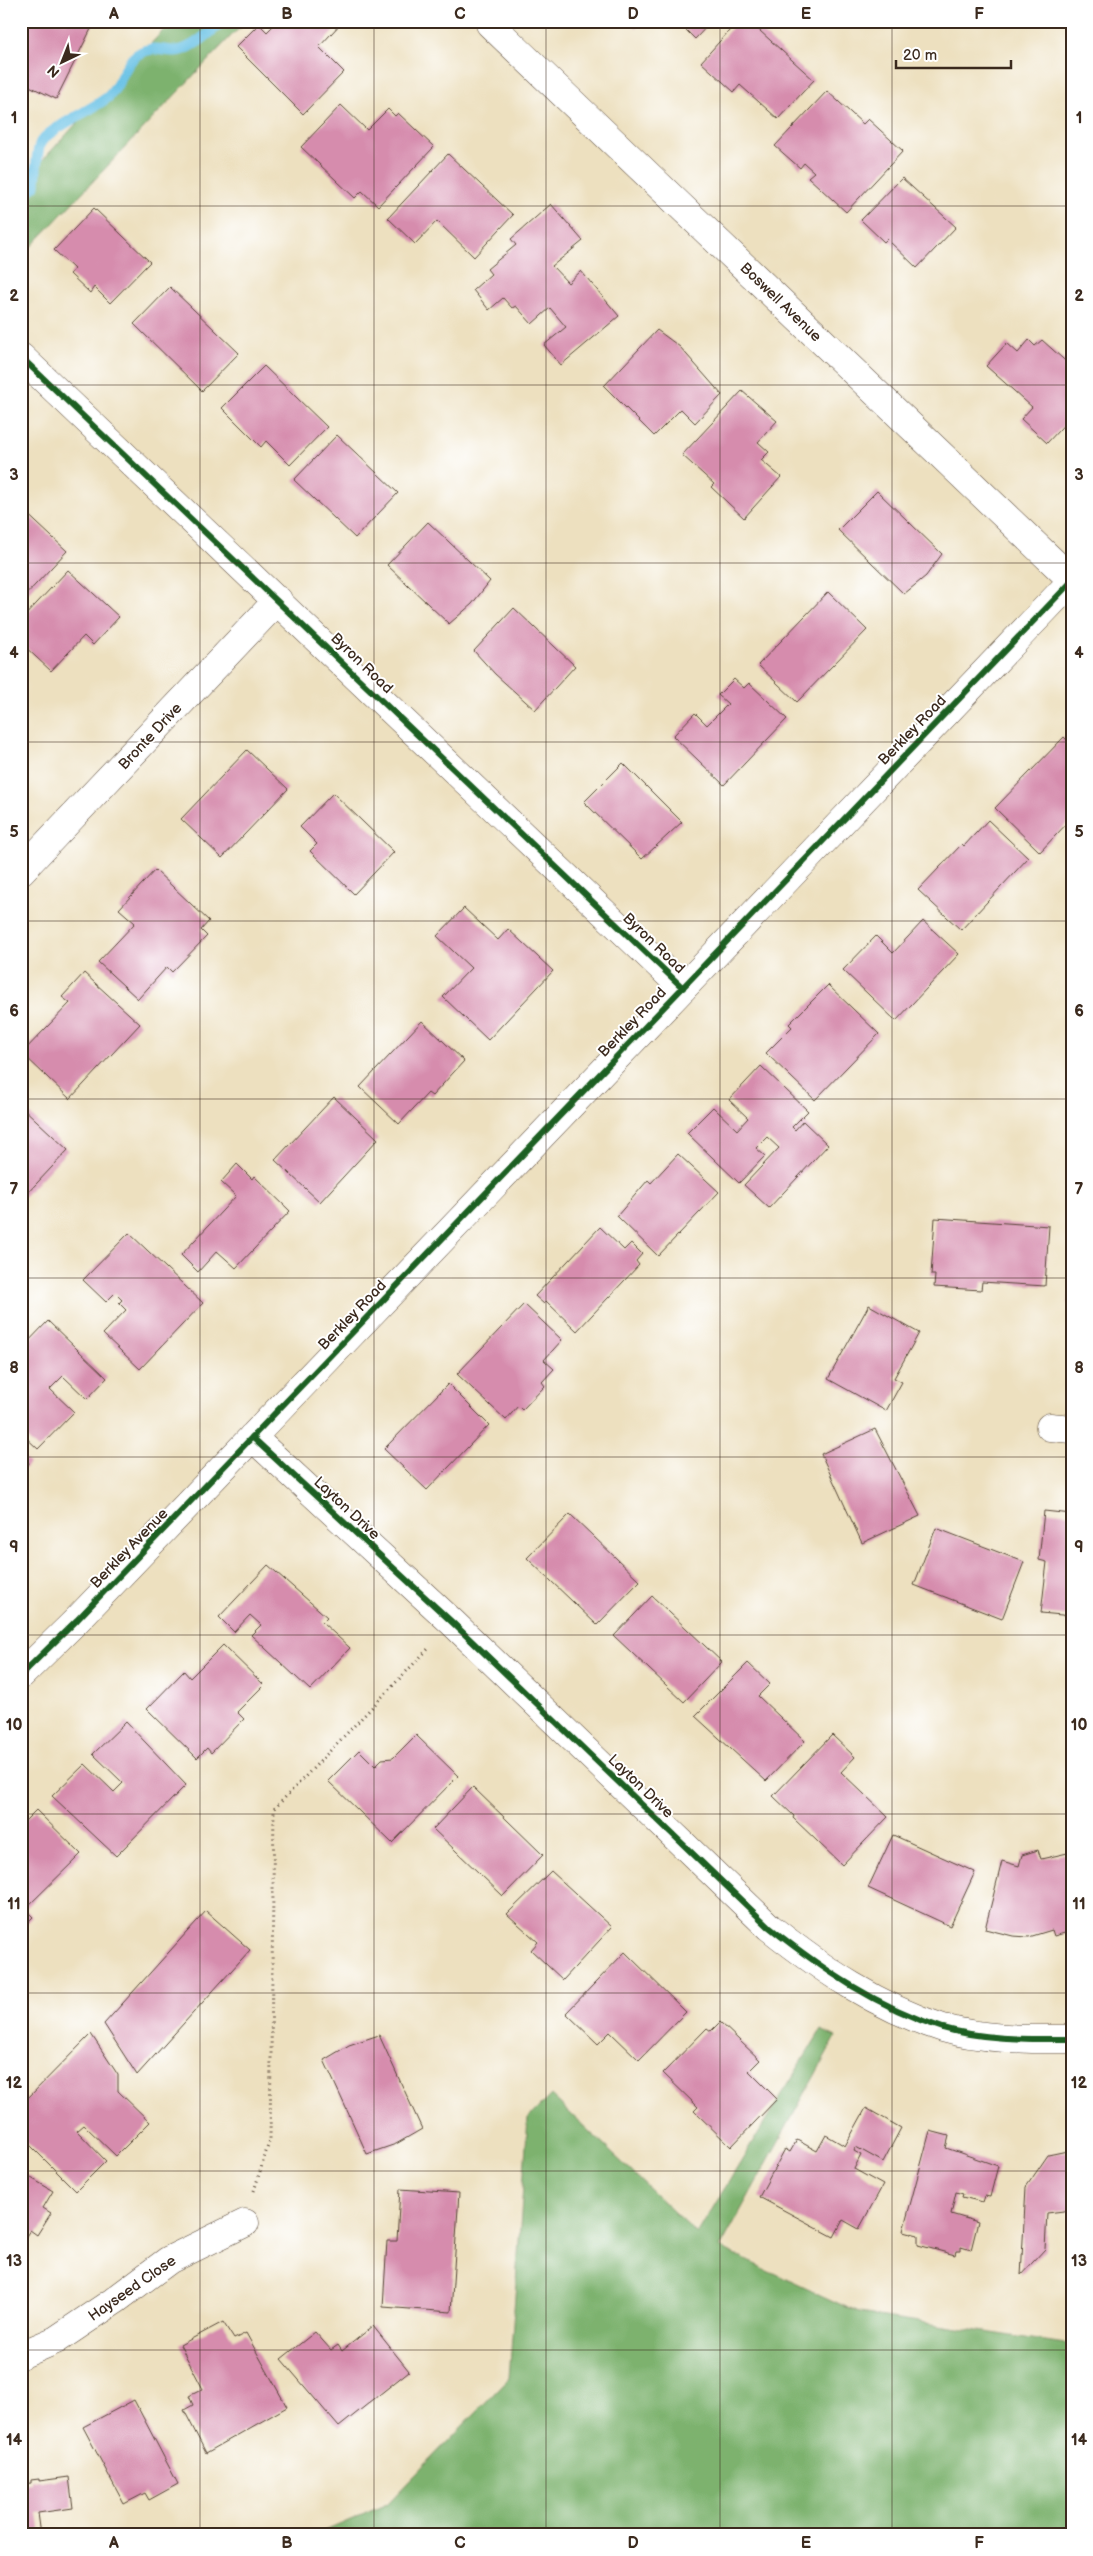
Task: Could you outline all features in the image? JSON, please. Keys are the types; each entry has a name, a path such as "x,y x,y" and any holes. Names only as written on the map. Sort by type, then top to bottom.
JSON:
{"street":[{"name":"Boswell Avenue","path":"490,24 1072,580"},
{"name":"Byron Road","path":"21,358 278,600 683,988"},
{"name":"Berkley Road","path":"252,1437 1072,580"},
{"name":"Bronte Drive","path":"21,871 278,600"},
{"name":"Layton Drive","path":"252,1437 453,1624 769,1926 814,1963 864,1993 900,2011 944,2028 1009,2039 1072,2039"},
{"name":"Berkley Avenue","path":"21,1676 252,1437"},
{"name":"Hayseed Close","path":"21,2355 56,2340 114,2301 169,2260 245,2223"}],"path":[{"path":"245,2223 270,2139 274,1809 453,1624"}],"green space":[{"path":"172,21 249,21 234,33 21,257 21,171 38,165"},
{"path":"821,2030 836,2037 720,2248 859,2313 1072,2345 1072,2535 316,2535 387,2504 509,2378 528,2118 551,2095 697,2234"}],"building":[{"path":"21,21 94,23 56,99 21,82"},
{"path":"278,21 343,21 319,47 344,72 303,114 236,47 259,24 267,32"},
{"path":"629,21 642,21 636,28"},
{"path":"677,21 712,21 695,39"},
{"path":"738,21 749,21 814,80 778,119 740,85 734,92 701,62"},
{"path":"827,91 863,124 868,119 903,151 846,212 808,177 814,172 804,163 800,168 775,146"},
{"path":"341,105 367,130 388,109 395,116 398,113 434,147 378,206 362,191 355,198 301,147"},
{"path":"448,154 513,215 474,257 437,221 415,244 388,218"},
{"path":"902,178 956,227 917,268 887,239 884,242 861,220"},
{"path":"551,204 583,241 552,266 568,283 581,271 619,316 561,365 544,345 566,327 550,308 532,324 516,306 512,308 503,298 489,310 473,290 491,274 487,269 516,245 511,239"},
{"path":"94,208 150,262 110,303 94,287 90,293 70,274 74,269 54,250"},
{"path":"170,287 239,353 202,391 134,324"},
{"path":"657,330 680,347 722,395 695,423 681,409 654,436 604,386"},
{"path":"1029,340 1035,346 1042,340 1072,367 1072,416 1047,443 1021,419 1032,407 986,366 1007,343 1018,353"},
{"path":"264,366 327,427 290,465 266,441 261,447 222,408"},
{"path":"742,391 777,421 758,442 769,452 761,460 781,477 744,518 711,487 714,484 682,455"},
{"path":"337,435 398,493 355,538 294,480"},
{"path":"877,491 942,554 926,576 904,594 838,530"},
{"path":"21,508 67,551 21,600"},
{"path":"428,522 490,581 472,604 449,624 387,565"},
{"path":"68,570 119,617 93,645 84,636 51,671 21,643 21,620"},
{"path":"828,592 867,630 797,702 758,665"},
{"path":"514,608 575,666 535,710 495,674 474,651"},
{"path":"734,679 744,688 749,683 787,719 724,785 673,736 695,713 707,725 728,704 718,695"},
{"path":"1064,737 1072,745 1072,818 1040,852 995,808"},
{"path":"247,750 288,789 222,858 181,819"},
{"path":"623,763 682,822 642,859 584,802"},
{"path":"333,793 394,852 354,894 310,851 317,844 300,827"},
{"path":"988,820 1028,858 961,930 918,890"},
{"path":"155,870 209,921 201,930 207,936 172,972 167,967 138,999 98,962 135,923 119,909"},
{"path":"464,908 498,940 508,929 553,971 488,1040 443,997 471,968 437,936"},
{"path":"923,921 959,954 896,1021 843,970 876,936 893,953"},
{"path":"84,973 140,1024 70,1099 22,1053 70,1003 62,997"},
{"path":"828,985 879,1034 815,1100 766,1053 792,1027 789,1024"},
{"path":"422,1021 464,1061 432,1096 428,1093 399,1124 360,1087"},
{"path":"761,1066 808,1111 792,1127 795,1130 803,1121 828,1145 769,1208 744,1185 779,1148 767,1137 756,1148 765,1156 739,1183 687,1133 713,1107 737,1130 748,1118 729,1100"},
{"path":"334,1097 378,1139 320,1202 275,1160"},
{"path":"21,1106 68,1150 21,1200"},
{"path":"678,1154 719,1192 658,1256 617,1216 648,1180 651,1183"},
{"path":"237,1164 252,1179 254,1176 290,1211 236,1268 217,1251 198,1272 181,1255 236,1196 221,1182"},
{"path":"935,1218 1049,1226 1045,1286 982,1282 981,1290 934,1287 935,1275 931,1275"},
{"path":"600,1227 624,1250 631,1243 642,1254 636,1261 639,1265 577,1331 546,1301 544,1304 535,1296"},
{"path":"129,1233 203,1303 140,1369 103,1334 126,1310 119,1303 122,1300 115,1293 106,1302 83,1280"},
{"path":"1072,1286 1072,1304 1067,1303"},
{"path":"524,1304 562,1340 544,1360 554,1369 542,1382 545,1386 522,1410 518,1406 506,1420 457,1374"},
{"path":"869,1305 919,1333 894,1378 902,1382 886,1411 828,1379"},
{"path":"48,1321 107,1378 87,1399 63,1376 50,1389 74,1412 38,1449 21,1433 21,1349"},
{"path":"448,1384 489,1425 427,1490 384,1449"},
{"path":"875,1429 920,1516 862,1543 821,1454"},
{"path":"21,1456 29,1463 21,1474"},
{"path":"1044,1511 1072,1514 1072,1616 1041,1613 1047,1562 1039,1560"},
{"path":"570,1514 640,1581 597,1625 527,1558"},
{"path":"936,1528 1024,1562 1002,1619 914,1585"},
{"path":"268,1565 327,1617 322,1622 350,1648 310,1690 251,1635 261,1625 250,1615 234,1632 219,1617"},
{"path":"652,1596 722,1662 684,1702 614,1636"},
{"path":"223,1645 264,1685 237,1712 244,1719 211,1753 207,1748 197,1758 147,1709 184,1671 190,1678"},
{"path":"748,1663 770,1684 758,1696 805,1741 766,1781 695,1716"},
{"path":"126,1722 186,1785 116,1856 52,1796 85,1764 114,1792 123,1783 93,1754"},
{"path":"416,1735 458,1776 392,1843 328,1781 359,1750 375,1766 382,1759 393,1758"},
{"path":"832,1735 855,1757 841,1772 888,1817 842,1865 773,1796"},
{"path":"473,1787 543,1855 503,1896 433,1829"},
{"path":"36,1810 81,1854 25,1909 33,1917 21,1929 21,1825"},
{"path":"893,1835 975,1872 950,1926 868,1888"},
{"path":"1038,1850 1041,1859 1072,1852 1072,1931 1054,1936 1052,1930 1029,1937 1013,1936 985,1929 1002,1861 1019,1866 1022,1855"},
{"path":"551,1871 612,1927 563,1980 531,1950 538,1942 507,1914"},
{"path":"206,1911 250,1950 137,2075 104,2024"},
{"path":"625,1952 686,2012 639,2060 610,2032 598,2044 566,2013"},
{"path":"720,2022 760,2060 749,2071 777,2099 731,2147 694,2111 698,2107 663,2073 707,2028 711,2031"},
{"path":"91,2034 118,2075 118,2091 150,2122 116,2156 84,2125 77,2131 106,2161 76,2191 25,2140 27,2138 21,2133 21,2105"},
{"path":"379,2035 422,2129 396,2144 367,2154 324,2060 349,2045"},
{"path":"866,2108 901,2128 883,2162 856,2147 854,2151 861,2155 854,2169 883,2185 859,2229 843,2220 834,2237 759,2197 785,2149 790,2152 797,2140 817,2151 826,2135 845,2146"},
{"path":"930,2131 949,2136 946,2148 998,2166 990,2197 985,2196 983,2202 962,2197 963,2194 956,2192 951,2214 978,2222 971,2250 961,2247 961,2251 956,2251 955,2255 918,2245 918,2235 903,2231"},
{"path":"1072,2150 1072,2210 1047,2213 1045,2249 1021,2275 1026,2187 1048,2155"},
{"path":"21,2172 53,2191 43,2208 51,2213 37,2235 30,2230 21,2244"},
{"path":"400,2189 459,2193 451,2312 383,2307 387,2241 397,2241"},
{"path":"223,2322 234,2339 246,2333 287,2407 206,2453 184,2410 193,2405 189,2396 203,2389 180,2345"},
{"path":"373,2326 409,2371 339,2427 281,2359 315,2332 331,2350 338,2345 342,2351"},
{"path":"134,2400 178,2484 149,2500 145,2493 124,2504 83,2427"},
{"path":"69,2477 73,2508 38,2513 41,2535 21,2535 21,2484 31,2483 31,2480 39,2479 39,2481"}],"waterway":[{"path":"21,197 35,185 36,164 40,144 43,139 108,97 133,58 148,50 175,51 188,48 201,40 223,21"}],"cycle path":[{"path":"21,357 683,988"},
{"path":"21,1675 77,1620 1072,581"},
{"path":"252,1437 453,1623 769,1927 809,1958 873,1998 943,2028 990,2037 1072,2039"}]}
